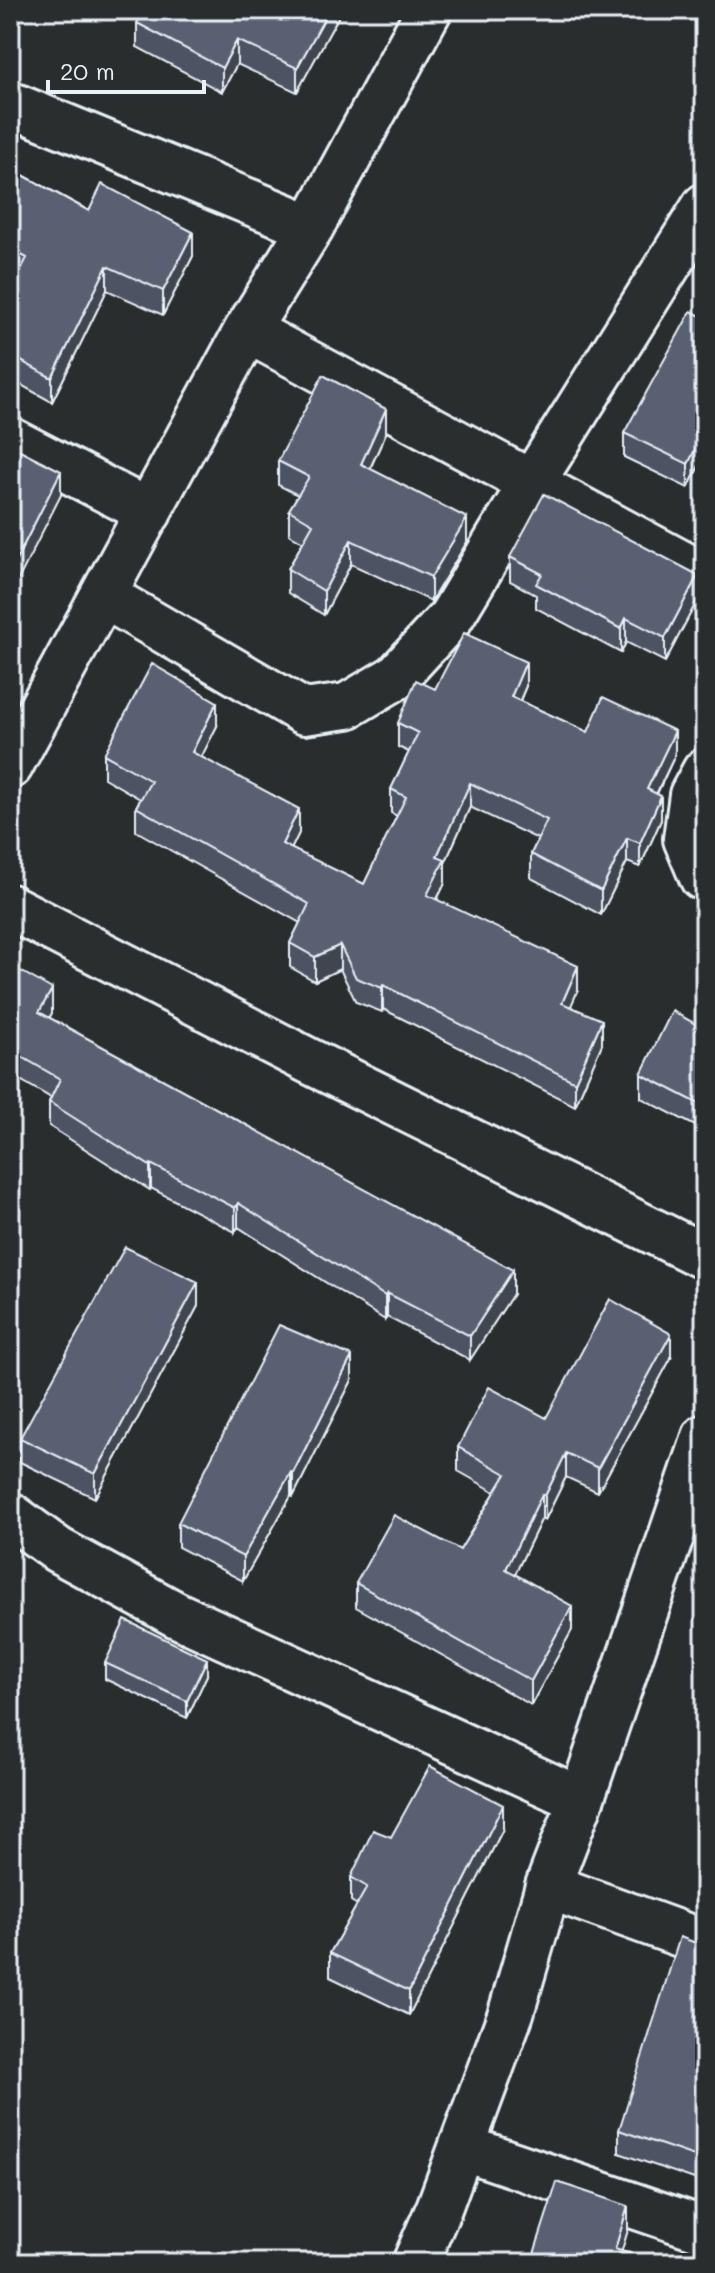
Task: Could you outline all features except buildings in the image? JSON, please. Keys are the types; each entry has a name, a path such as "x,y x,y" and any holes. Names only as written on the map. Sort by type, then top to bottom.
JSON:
{"street":[{"path":"10,766 247,330 311,227 429,10"},
{"path":"10,104 311,227"},
{"path":"103,595 304,712 347,706 396,677 451,617 705,206"},
{"path":"247,330 705,576"},
{"path":"10,440 149,512"},
{"path":"705,771 692,795 686,839 705,878"},
{"path":"10,907 309,1061 705,1257"},
{"path":"415,2263 439,2208 511,2013 548,1886 581,1800 705,1437"},
{"path":"10,1515 58,1550 177,1615 581,1800"},
{"path":"548,1886 705,1943"},
{"path":"462,2147 705,2230"}]}
